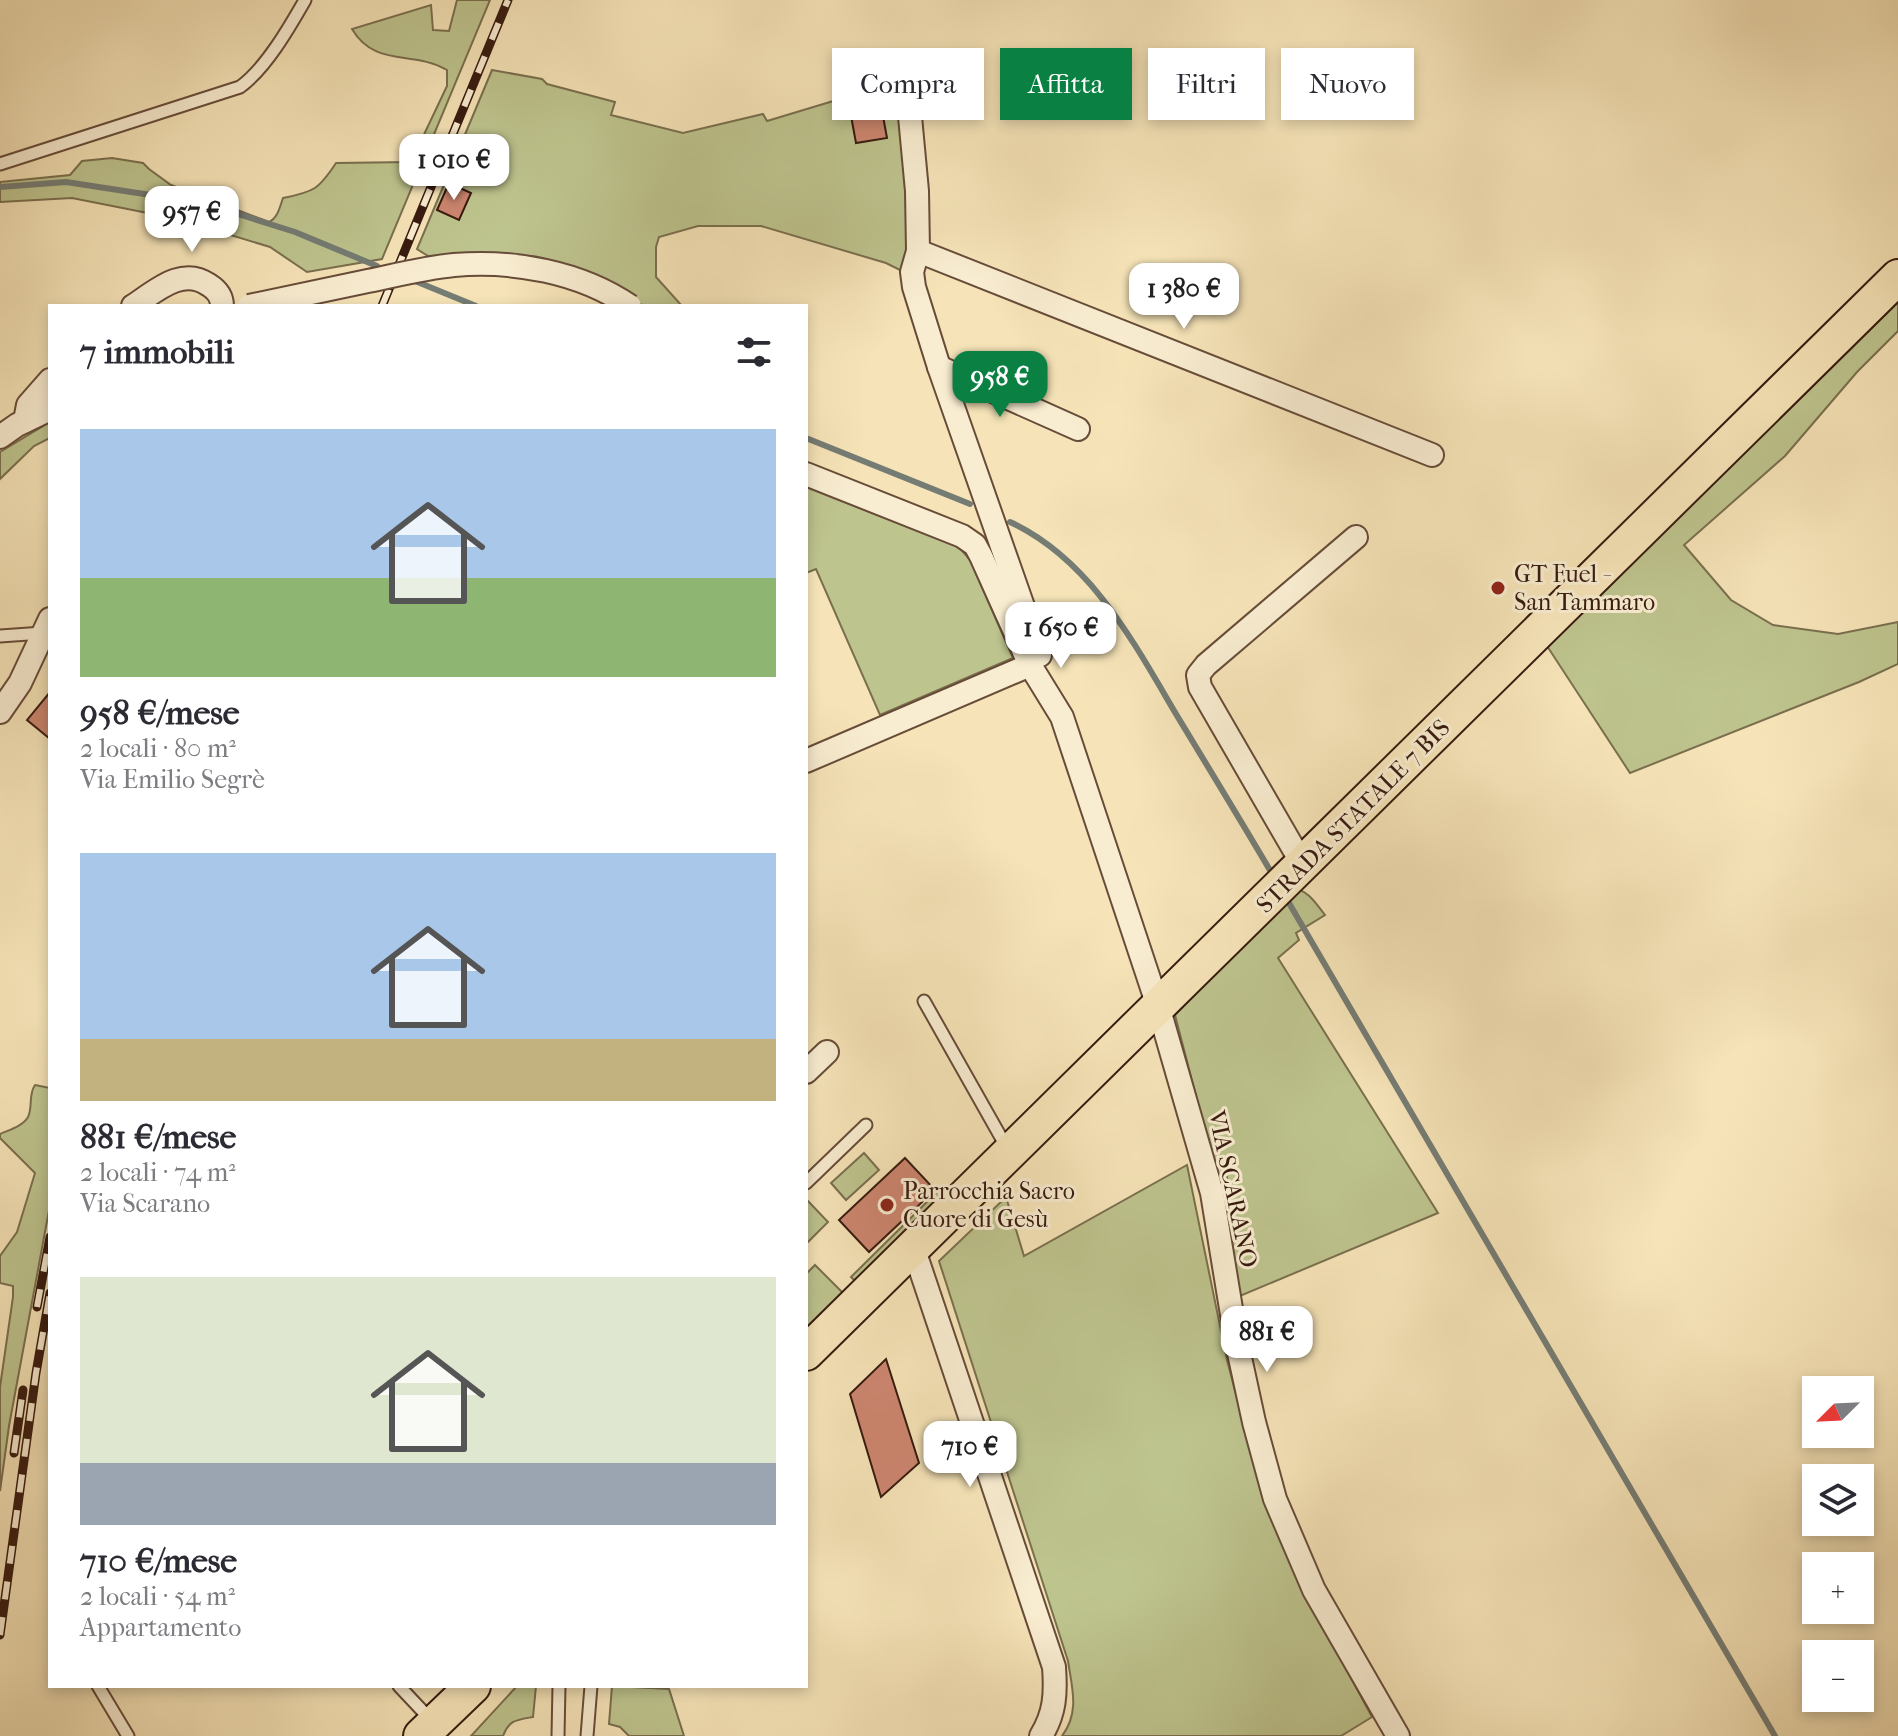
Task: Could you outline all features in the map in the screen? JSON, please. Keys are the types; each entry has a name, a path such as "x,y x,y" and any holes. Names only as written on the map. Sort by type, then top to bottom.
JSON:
{"main road":[{"name":"STRADA STATALE 7 BIS","path":"808,1351 1898,277"},
{"path":"428,1730 471,1688"}],"street":[{"path":"910,120 917,191 918,251 912,272 914,287 1062,717"},
{"path":"918,251 1432,455"},
{"path":"259,304 435,268 479,264 530,267 560,275 598,289 626,304"},
{"path":"136,304 175,280 190,277 215,289 222,304"},
{"path":"939,367 1078,429"},
{"path":"25,421 28,405 48,382"},
{"path":"0,437 48,410"},
{"path":"808,475 962,536 975,545 1030,665 1062,717"},
{"path":"1303,865 1200,687 1198,675 1356,537"},
{"path":"0,712 20,683 47,626"},
{"path":"808,760 1030,665"},
{"name":"VIA SCARANO","path":"1062,717 1158,1006 1212,1193 1236,1339 1275,1499 1314,1590 1398,1736"},
{"path":"808,1070 827,1052"},
{"path":"913,1247 1054,1667 1056,1695 1049,1723 1041,1736"}],"lane":[{"path":"0,164 240,87 261,67 291,26 305,0"},
{"path":"0,636 47,626"},
{"path":"924,1001 1009,1152"},
{"path":"808,1181 866,1125"},
{"path":"99,1688 128,1736"},
{"path":"400,1688 428,1730"},
{"path":"558,1736 559,1688"},
{"path":"587,1736 591,1688"}],"green space":[{"path":"457,0 490,0 382,259 307,272 270,247 178,219 72,198 0,202 0,182 70,175 82,161 112,158 143,163 171,185 269,222 277,215 283,198 315,188 336,163 411,162 447,86 447,70 434,64 383,54 361,41 352,29 431,5 433,30 449,31"},
{"path":"492,70 542,79 547,84 615,102 611,115 683,133 763,114 767,121 832,101 832,120 900,120 912,204 912,238 904,272 886,263 761,226 698,226 659,237 656,277 680,304 641,304 611,286 460,254 428,256 417,249"},
{"path":"1898,295 1898,331 1857,372 1785,456 1684,545 1731,600 1773,625 1838,634 1898,622 1898,664 1630,773 1547,646"},
{"path":"48,423 48,439 34,446 0,479 0,452"},
{"path":"808,488 959,547 970,560 1013,658 880,715 816,569 808,572"},
{"path":"1295,889 1308,895 1325,915 1296,933 1299,940 1278,958 1438,1213 1235,1298 1227,1177 1212,1158 1175,1015"},
{"path":"35,1085 48,1088 48,1216 0,1491 0,1387 13,1286 0,1283 0,1256 17,1232 35,1173 0,1138 0,1134 26,1120"},
{"path":"864,1153 879,1170 846,1200 831,1183"},
{"path":"1187,1165 1227,1360 1244,1425 1305,1592 1372,1717 1341,1736 1062,1736 1073,1709 1068,1661 939,1261 1006,1197 1024,1256"},
{"path":"938,1191 946,1199 859,1285 851,1277"},
{"path":"808,1201 828,1222 808,1242"},
{"path":"815,1265 843,1293 808,1327 808,1272"},
{"path":"515,1688 536,1688 533,1717 514,1722 503,1736 471,1736"},
{"path":"612,1688 669,1689 684,1736 629,1736 620,1727 609,1724"}],"building":[{"path":"852,120 884,120 887,138 856,143"},
{"path":"449,183 471,193 459,220 437,210"},
{"path":"48,694 48,737 27,720"},
{"name":"Parrocchia Sacro Cuore di Gesù","path":"905,1158 935,1190 869,1252 839,1220"},
{"path":"886,1359 919,1463 881,1497 850,1394"}],"waterway":[{"path":"0,187 66,182 203,203 295,232 377,266"},
{"path":"415,281 471,304"},
{"path":"808,439 970,504"},
{"path":"1010,522 1039,538 1065,558 1109,607 1146,662 1271,872"},
{"path":"1289,903 1775,1736"}],"railway":[{"path":"383,304 508,0"},
{"path":"37,1307 48,1248"},
{"path":"0,1635 48,1304"},
{"path":"14,1453 23,1390"}],"place":[{"name":"GT Fuel - San Tammaro","path":"1498,588"},
{"name":"Parrocchia Sacro Cuore di Gesù","path":"887,1205"}]}
